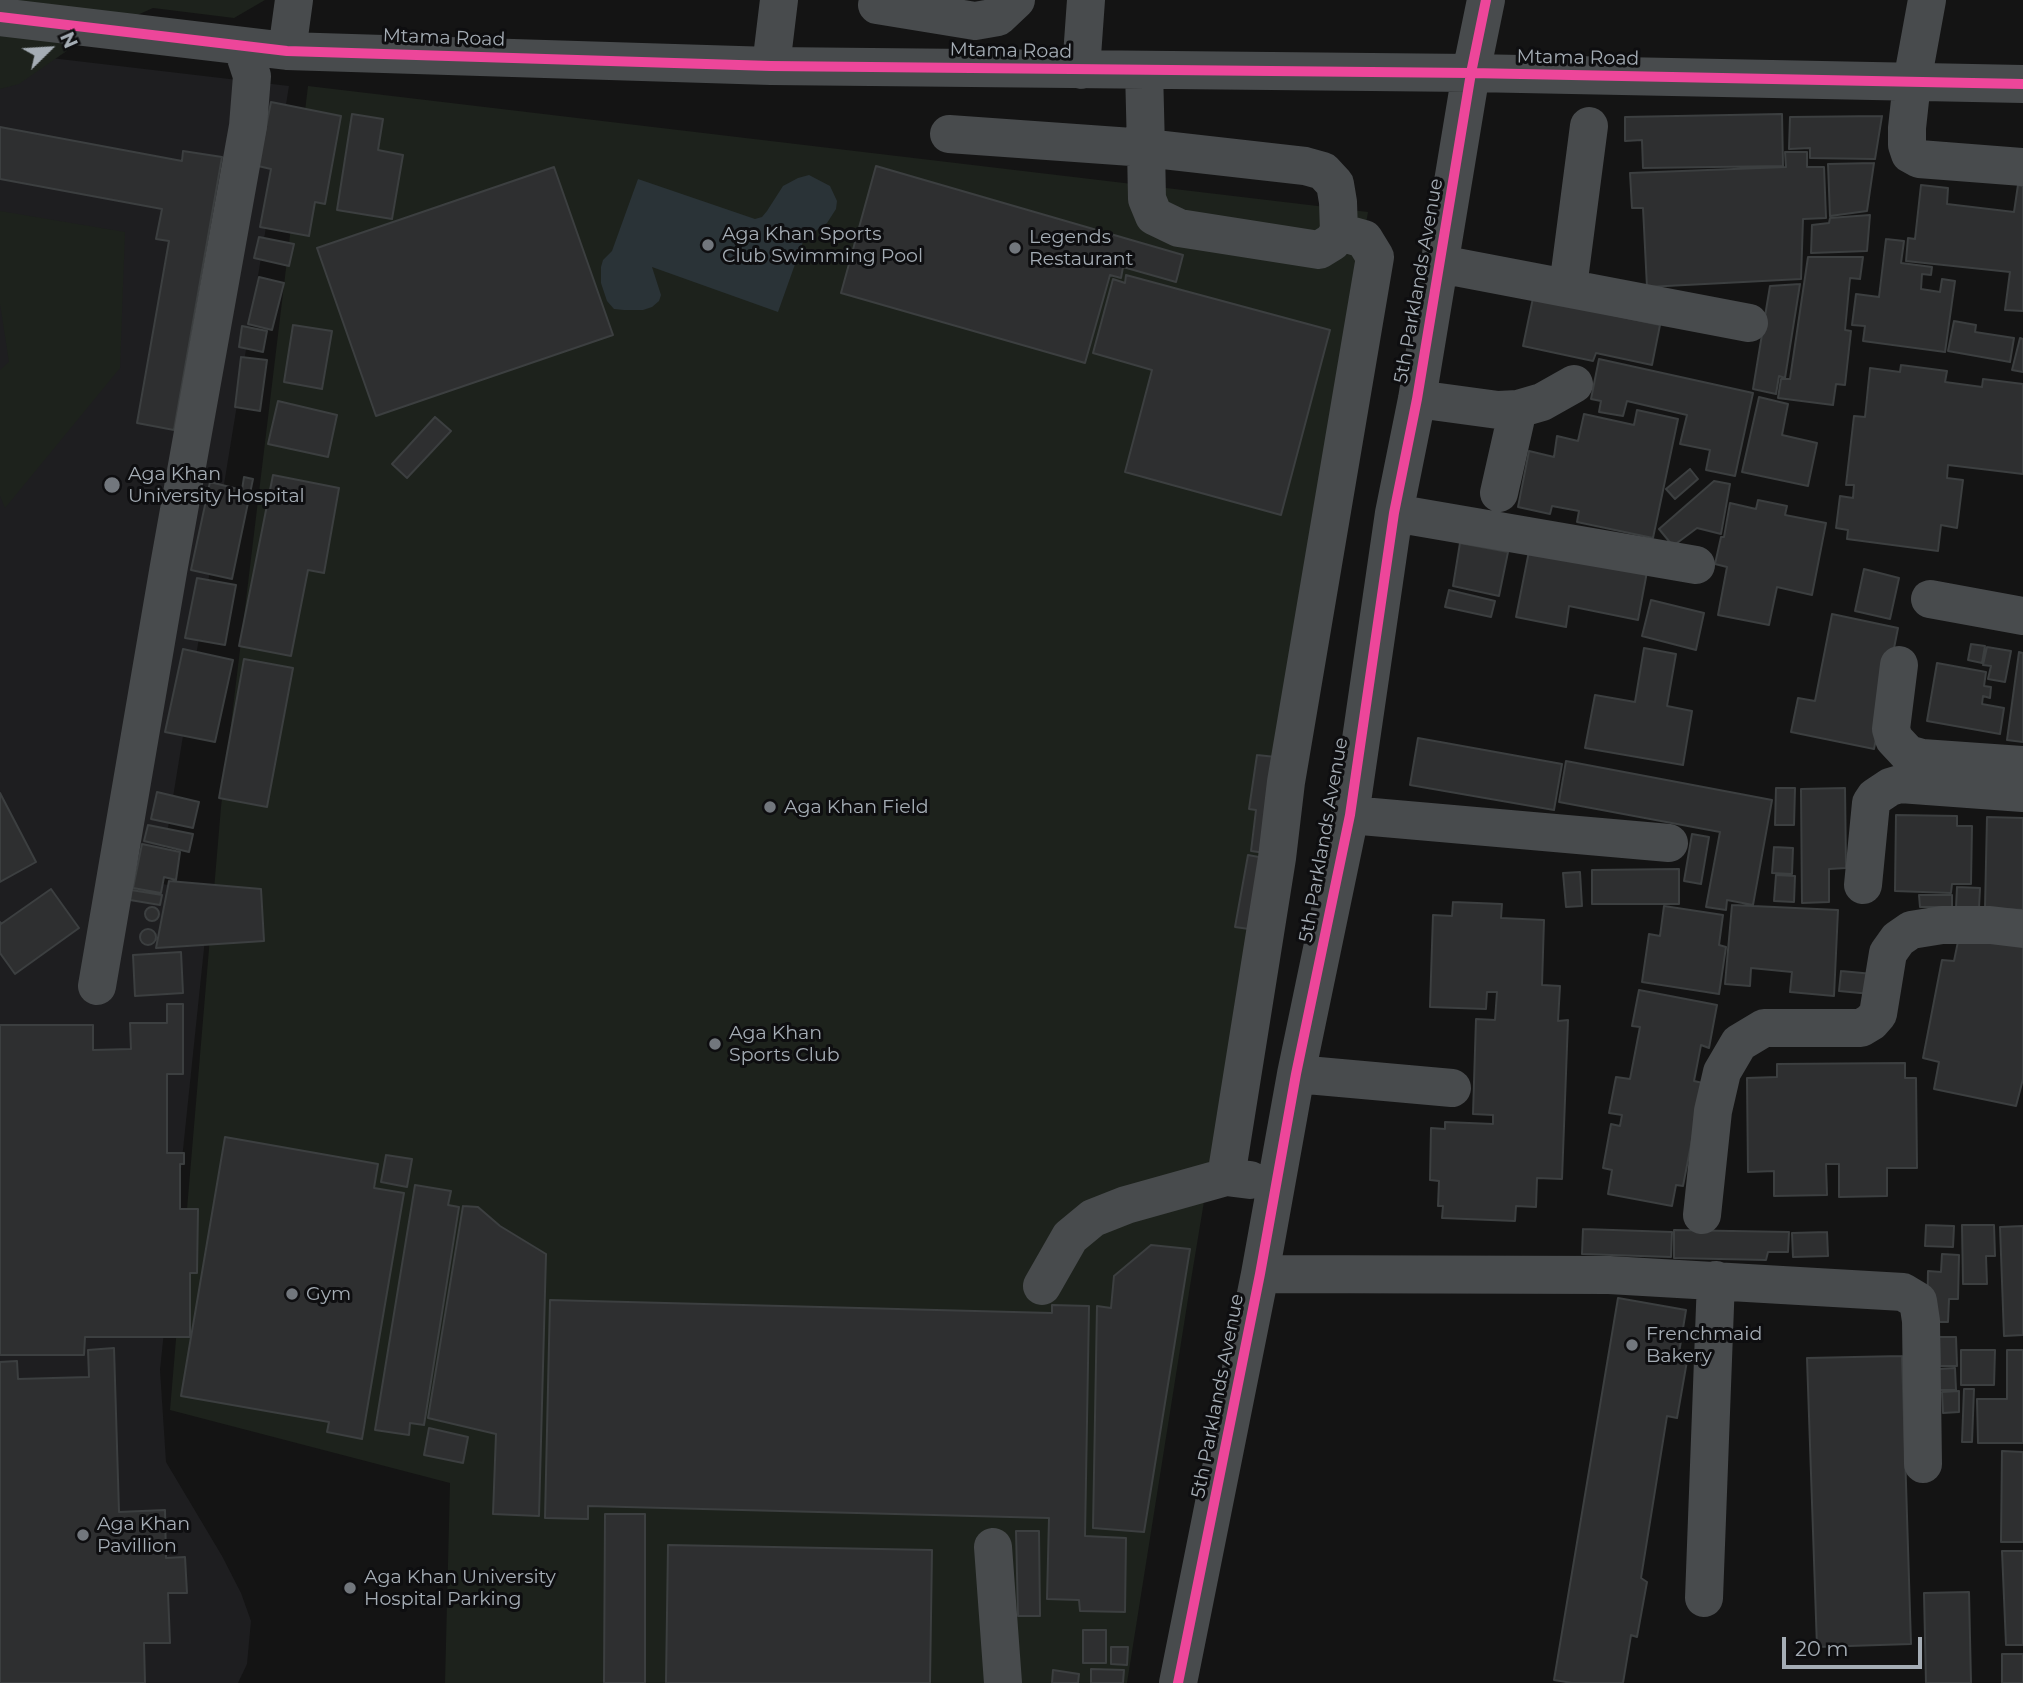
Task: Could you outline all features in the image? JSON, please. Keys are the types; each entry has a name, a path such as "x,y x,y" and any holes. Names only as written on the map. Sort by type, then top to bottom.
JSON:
{"street":[{"path":"287,51 294,0"},
{"path":"771,66 779,0"},
{"path":"877,5 975,21 998,17 1016,0"},
{"path":"1081,69 1086,0"},
{"name":"5th Parklands Avenue","path":"1178,1683 1260,1274 1296,1074 1350,815 1394,513 1417,399 1471,73 1486,0"},
{"path":"1927,0 1912,82 1907,128 1910,153 1919,159 2023,167"},
{"name":"Mtama Road","path":"0,17 56,12 242,46 287,51 771,66 1471,73 2023,84"},
{"path":"97,985 248,126 252,76 242,46"},
{"path":"949,135 1146,148 1306,166 1323,172 1335,184 1339,232 1332,242 1319,250 1179,228 1154,216 1147,199 1146,148 1144,70"},
{"path":"1568,287 1589,126"},
{"path":"1226,1177 1277,859 1286,782 1375,257 1364,239 1339,232"},
{"path":"1440,264 1749,323"},
{"path":"1417,399 1498,410 1518,409 1542,402 1574,384"},
{"path":"1499,493 1518,409"},
{"path":"1394,513 1696,565"},
{"path":"1930,598 2023,616"},
{"path":"1899,664 1891,729 1894,739 1908,754 1922,758 2023,765"},
{"path":"1863,885 1871,803 1890,787 1900,784 2023,793"},
{"path":"1350,815 1669,843"},
{"path":"1702,1214 1713,1111 1722,1072 1739,1043 1764,1028 1861,1028 1871,1022 1878,1014 1888,953 1898,939 1910,930 1942,925 1990,925 2023,929"},
{"path":"1296,1074 1451,1088"},
{"path":"1042,1286 1070,1237 1093,1219 1126,1205 1226,1177 1276,1184"},
{"path":"1260,1274 1609,1275 1903,1292 1918,1300 1921,1321 1923,1464"},
{"path":"1704,1598 1716,1280"},
{"path":"993,1547 1003,1683"}],"shaded area":[{"path":"0,0 265,0 234,18 153,8 84,39 19,84 0,89"},
{"name":"Aga Khan University Hospital","path":"0,52 289,86 159,883 189,890 205,939 160,1370 166,1462 222,1556 241,1593 251,1621 247,1664 238,1683 0,1683"},
{"name":"Aga Khan Sports Club","path":"308,86 1368,212 1127,1683 445,1683 450,1483 170,1410 221,807"},
{"name":"Aga Khan Sports Club Swimming Pool","path":"809,175 830,186 837,201 836,209 827,223 804,239 778,312 652,267 661,295 652,307 643,310 614,309 607,301 601,283 601,267 603,260 612,251 638,179 755,219 762,217 783,186"},
{"path":"0,211 125,232 120,368 5,508 0,496 0,370 9,362 0,304"}],"building":[{"path":"271,102 341,116 325,204 315,202 309,236 260,227 271,169 258,166"},
{"path":"352,114 383,119 378,150 403,155 392,219 337,210"},
{"path":"1782,114 1783,166 1643,168 1642,140 1625,141 1625,117"},
{"path":"1882,116 1875,159 1810,158 1810,148 1789,149 1790,117"},
{"path":"0,127 182,161 183,151 222,157 174,430 137,423 169,241 156,239 162,209 0,179"},
{"path":"1785,152 1807,152 1807,167 1824,167 1826,218 1803,219 1801,279 1647,287 1643,208 1632,208 1630,173 1786,167"},
{"path":"1874,163 1867,211 1830,216 1828,164"},
{"path":"876,166 1183,255 1176,282 1123,267 1121,278 1110,275 1085,363 841,293"},
{"path":"554,167 613,335 376,416 317,248"},
{"path":"1921,185 1948,188 1947,204 2014,212 2018,185 2023,186 2023,311 2005,310 2010,272 1906,261 1908,238 1915,239"},
{"path":"1870,215 1867,251 1811,253 1812,225 1829,223 1830,218"},
{"path":"259,237 294,244 289,266 254,258"},
{"path":"1886,239 1904,241 1901,263 1932,267 1931,275 1922,274 1921,289 1940,292 1942,279 1955,281 1945,352 1863,341 1865,326 1852,325 1856,294 1879,297"},
{"path":"1808,257 1863,257 1860,279 1850,278 1845,330 1851,331 1845,385 1836,384 1833,405 1778,398 1781,379 1790,379"},
{"path":"1126,275 1330,330 1281,515 1125,472 1152,370 1093,353 1113,279 1125,283"},
{"path":"259,277 284,283 272,330 248,324"},
{"path":"1800,284 1785,378 1779,376 1776,394 1753,389 1770,286"},
{"path":"1533,298 1660,325 1652,365 1596,353 1593,361 1523,346"},
{"path":"1954,321 1976,325 1975,332 2014,338 2010,362 1948,351"},
{"path":"293,325 332,331 322,389 284,382"},
{"path":"242,326 267,331 263,352 239,347"},
{"path":"2020,338 2023,339 2023,372 2012,370"},
{"path":"241,357 267,360 260,411 235,407"},
{"path":"1599,359 1753,393 1735,476 1706,470 1710,450 1680,444 1687,415 1627,401 1623,416 1599,412 1601,401 1591,399"},
{"path":"1901,365 1947,371 1945,382 1982,387 1983,379 2023,384 2023,474 1948,465 1947,478 1963,480 1957,528 1941,525 1938,551 1847,539 1848,530 1836,528 1840,496 1853,498 1854,485 1846,485 1854,416 1865,417 1870,368 1900,372"},
{"path":"1759,397 1788,404 1782,435 1817,443 1808,486 1742,472"},
{"path":"278,401 337,415 328,457 268,444"},
{"path":"1637,410 1678,419 1653,538 1577,522 1579,511 1552,506 1550,514 1518,507 1529,451 1554,457 1557,436 1578,441 1584,414 1634,425"},
{"path":"435,417 451,431 407,478 392,464"},
{"path":"1690,469 1698,479 1675,499 1666,489"},
{"path":"273,475 339,488 324,573 308,570 291,656 239,646"},
{"path":"244,477 253,479 232,579 191,570 210,482 242,490"},
{"path":"1714,481 1730,484 1721,534 1697,528 1673,546 1659,529"},
{"path":"1758,500 1787,506 1785,515 1826,523 1812,595 1777,587 1769,625 1718,615 1727,567 1715,564 1721,537 1724,537 1730,503 1756,509"},
{"path":"1531,541 1649,561 1638,620 1569,606 1566,627 1516,617"},
{"path":"1460,543 1508,552 1499,596 1453,586"},
{"path":"1864,569 1899,578 1890,619 1855,611"},
{"path":"197,578 236,585 225,645 185,638"},
{"path":"1449,590 1495,601 1491,617 1445,607"},
{"path":"1651,600 1704,613 1696,650 1642,636"},
{"path":"1832,614 1898,628 1874,749 1791,732 1798,698 1815,701"},
{"path":"1971,644 1985,646 1982,663 1968,660"},
{"path":"1987,647 2011,651 2005,682 1988,679 1991,666 1983,665"},
{"path":"1644,648 1676,654 1667,706 1692,711 1683,765 1585,748 1595,695 1635,702"},
{"path":"183,649 233,660 215,742 165,732"},
{"path":"2019,652 2023,653 2023,742 2007,740"},
{"path":"244,659 293,668 267,807 219,798"},
{"path":"1937,663 1986,672 1984,686 1991,687 1990,698 1983,696 1982,704 2004,708 2000,734 1927,721"},
{"path":"1418,738 1562,764 1554,810 1410,785"},
{"path":"1257,755 1285,758 1273,854 1251,851 1256,810 1249,809"},
{"path":"1566,761 1772,800 1753,905 1727,900 1726,910 1706,907 1720,832 1559,802"},
{"path":"1776,788 1795,788 1794,825 1775,825"},
{"path":"1845,788 1846,868 1829,869 1829,902 1802,903 1801,789"},
{"path":"157,792 199,802 193,828 151,819"},
{"path":"0,793 36,862 0,882"},
{"path":"1896,815 1957,816 1957,826 1972,826 1971,884 1952,884 1951,893 1895,891"},
{"path":"1987,817 2023,818 2023,910 1985,908"},
{"path":"148,825 193,834 189,852 144,841"},
{"path":"1692,834 1709,837 1701,884 1684,881"},
{"path":"142,844 180,852 176,880 164,877 161,893 133,888"},
{"path":"1774,847 1793,848 1792,874 1772,873"},
{"path":"1248,855 1275,860 1263,931 1235,927"},
{"path":"1679,869 1679,904 1592,904 1592,870"},
{"path":"1580,872 1582,906 1566,907 1563,873"},
{"path":"1776,875 1795,876 1794,902 1774,901"},
{"path":"169,881 261,889 264,941 156,948"},
{"path":"1957,887 1980,888 1979,908 1956,908"},
{"path":"51,889 79,928 15,974 0,953 0,922 1,924"},
{"path":"131,890 162,895 160,905 130,900"},
{"path":"1919,895 1952,895 1952,907 1920,907"},
{"path":"1453,902 1502,904 1501,918 1544,920 1542,985 1560,986 1558,1021 1568,1020 1562,1179 1537,1178 1536,1207 1516,1206 1515,1221 1442,1218 1443,1206 1438,1206 1439,1181 1430,1180 1431,1128 1445,1129 1445,1122 1493,1124 1493,1115 1473,1114 1476,1019 1495,1020 1497,992 1487,992 1486,1009 1430,1007 1433,915 1452,916"},
{"path":"1732,905 1838,910 1834,996 1790,992 1792,972 1751,968 1750,986 1725,984"},
{"path":"1664,906 1723,915 1719,945 1726,947 1719,994 1642,982 1649,934 1660,936"},
{"path":"149,907 155,907 159,914 155,921 149,921 145,917 145,911"},
{"path":"1961,927 2023,940 2023,1079 2016,1106 1934,1089 1939,1062 1923,1058 1942,960 1954,961"},
{"path":"148,929 156,937 148,945 140,937"},
{"path":"181,952 183,993 135,996 133,955"},
{"path":"1841,971 1873,974 1871,994 1839,991"},
{"path":"1639,990 1717,1005 1709,1048 1701,1045 1694,1081 1703,1083 1683,1186 1676,1185 1672,1206 1608,1194 1612,1170 1603,1168 1611,1124 1620,1126 1622,1115 1609,1113 1616,1077 1630,1079 1640,1027 1632,1026"},
{"path":"167,1004 183,1004 183,1074 167,1074 167,1153 184,1153 184,1164 180,1164 180,1209 198,1209 197,1273 190,1273 190,1337 85,1337 84,1355 0,1355 0,1025 93,1025 93,1050 131,1049 130,1023 167,1023"},
{"path":"1905,1063 1905,1078 1916,1078 1917,1168 1887,1168 1887,1196 1839,1197 1839,1164 1826,1164 1827,1195 1774,1196 1774,1171 1748,1172 1747,1078 1777,1077 1777,1064"},
{"name":"Gym","path":"225,1137 378,1164 374,1188 404,1193 362,1439 327,1432 329,1422 181,1396"},
{"path":"386,1155 412,1159 407,1187 381,1182"},
{"path":"415,1185 451,1191 448,1205 459,1207 424,1425 410,1423 409,1435 375,1430"},
{"path":"463,1206 478,1207 500,1226 546,1254 539,1516 493,1514 496,1434 428,1418"},
{"path":"1926,1225 1954,1226 1953,1247 1925,1246"},
{"path":"1962,1225 1994,1225 1995,1256 1986,1256 1987,1284 1963,1284"},
{"path":"2023,1226 2023,1335 2004,1336 2000,1227"},
{"path":"1583,1229 1672,1232 1671,1257 1582,1254"},
{"path":"1674,1230 1789,1232 1788,1252 1768,1252 1766,1260 1674,1258"},
{"path":"1827,1232 1828,1256 1793,1257 1792,1233"},
{"path":"1151,1245 1190,1249 1144,1532 1093,1528 1097,1306 1111,1308 1114,1276"},
{"path":"1942,1254 1959,1255 1958,1299 1949,1299 1948,1322 1927,1322 1928,1271 1941,1272"},
{"path":"1618,1298 1686,1310 1678,1359 1687,1361 1677,1418 1667,1416 1641,1578 1647,1582 1637,1637 1631,1635 1623,1683 1572,1683 1554,1680"},
{"path":"550,1300 1052,1313 1052,1305 1089,1306 1085,1536 1126,1538 1125,1612 1080,1611 1079,1600 1047,1599 1049,1518 588,1506 588,1519 545,1518"},
{"path":"1939,1337 1956,1337 1957,1366 1940,1366"},
{"name":"Aga Khan Pavillion","path":"114,1348 119,1512 165,1510 166,1558 185,1557 187,1593 168,1593 170,1643 144,1643 145,1683 0,1683 0,1362 17,1361 18,1379 89,1377 88,1350"},
{"path":"1961,1350 1995,1350 1994,1385 1961,1385"},
{"path":"2007,1350 2023,1350 2023,1443 1978,1443 1977,1399 2007,1399"},
{"path":"1902,1356 1911,1644 1817,1647 1807,1358"},
{"path":"1955,1368 1956,1390 1939,1390 1938,1369"},
{"path":"1964,1389 1974,1389 1972,1442 1962,1442"},
{"path":"1959,1391 1959,1412 1943,1413 1942,1392"},
{"path":"429,1428 468,1437 463,1463 424,1455"},
{"path":"2002,1451 2023,1452 2023,1542 2001,1542"},
{"path":"605,1514 645,1514 645,1683 604,1683"},
{"path":"1016,1531 1039,1531 1040,1616 1018,1616"},
{"path":"668,1545 932,1550 930,1683 666,1683"},
{"path":"2002,1551 2023,1551 2023,1645 2006,1645"},
{"path":"1969,1592 1971,1683 1926,1683 1924,1593"},
{"path":"1083,1630 1106,1630 1106,1663 1083,1663"},
{"path":"1111,1647 1128,1647 1127,1665 1111,1664"},
{"path":"2002,1654 2023,1654 2023,1683 2002,1683"},
{"path":"1091,1669 1124,1670 1123,1683 1091,1683"},
{"path":"1053,1670 1079,1674 1078,1683 1052,1683"}],"cycle path":[{"path":"1178,1683 1260,1274 1296,1074 1350,815 1394,513 1417,399 1471,73 1486,0"},
{"path":"0,17 287,51 771,66 1471,73 2023,84"}],"place":[{"name":"Aga Khan Sports Club Swimming Pool","path":"708,245"},
{"name":"Legends Restaurant","path":"1015,248"},
{"name":"Aga Khan University Hospital","path":"112,485"},
{"name":"Aga Khan Field","path":"770,807"},
{"name":"Aga Khan Sports Club","path":"715,1044"},
{"name":"Gym","path":"292,1294"},
{"name":"Frenchmaid Bakery","path":"1632,1345"},
{"name":"Aga Khan Pavillion","path":"83,1535"},
{"name":"Aga Khan University Hospital Parking","path":"350,1588"}]}
